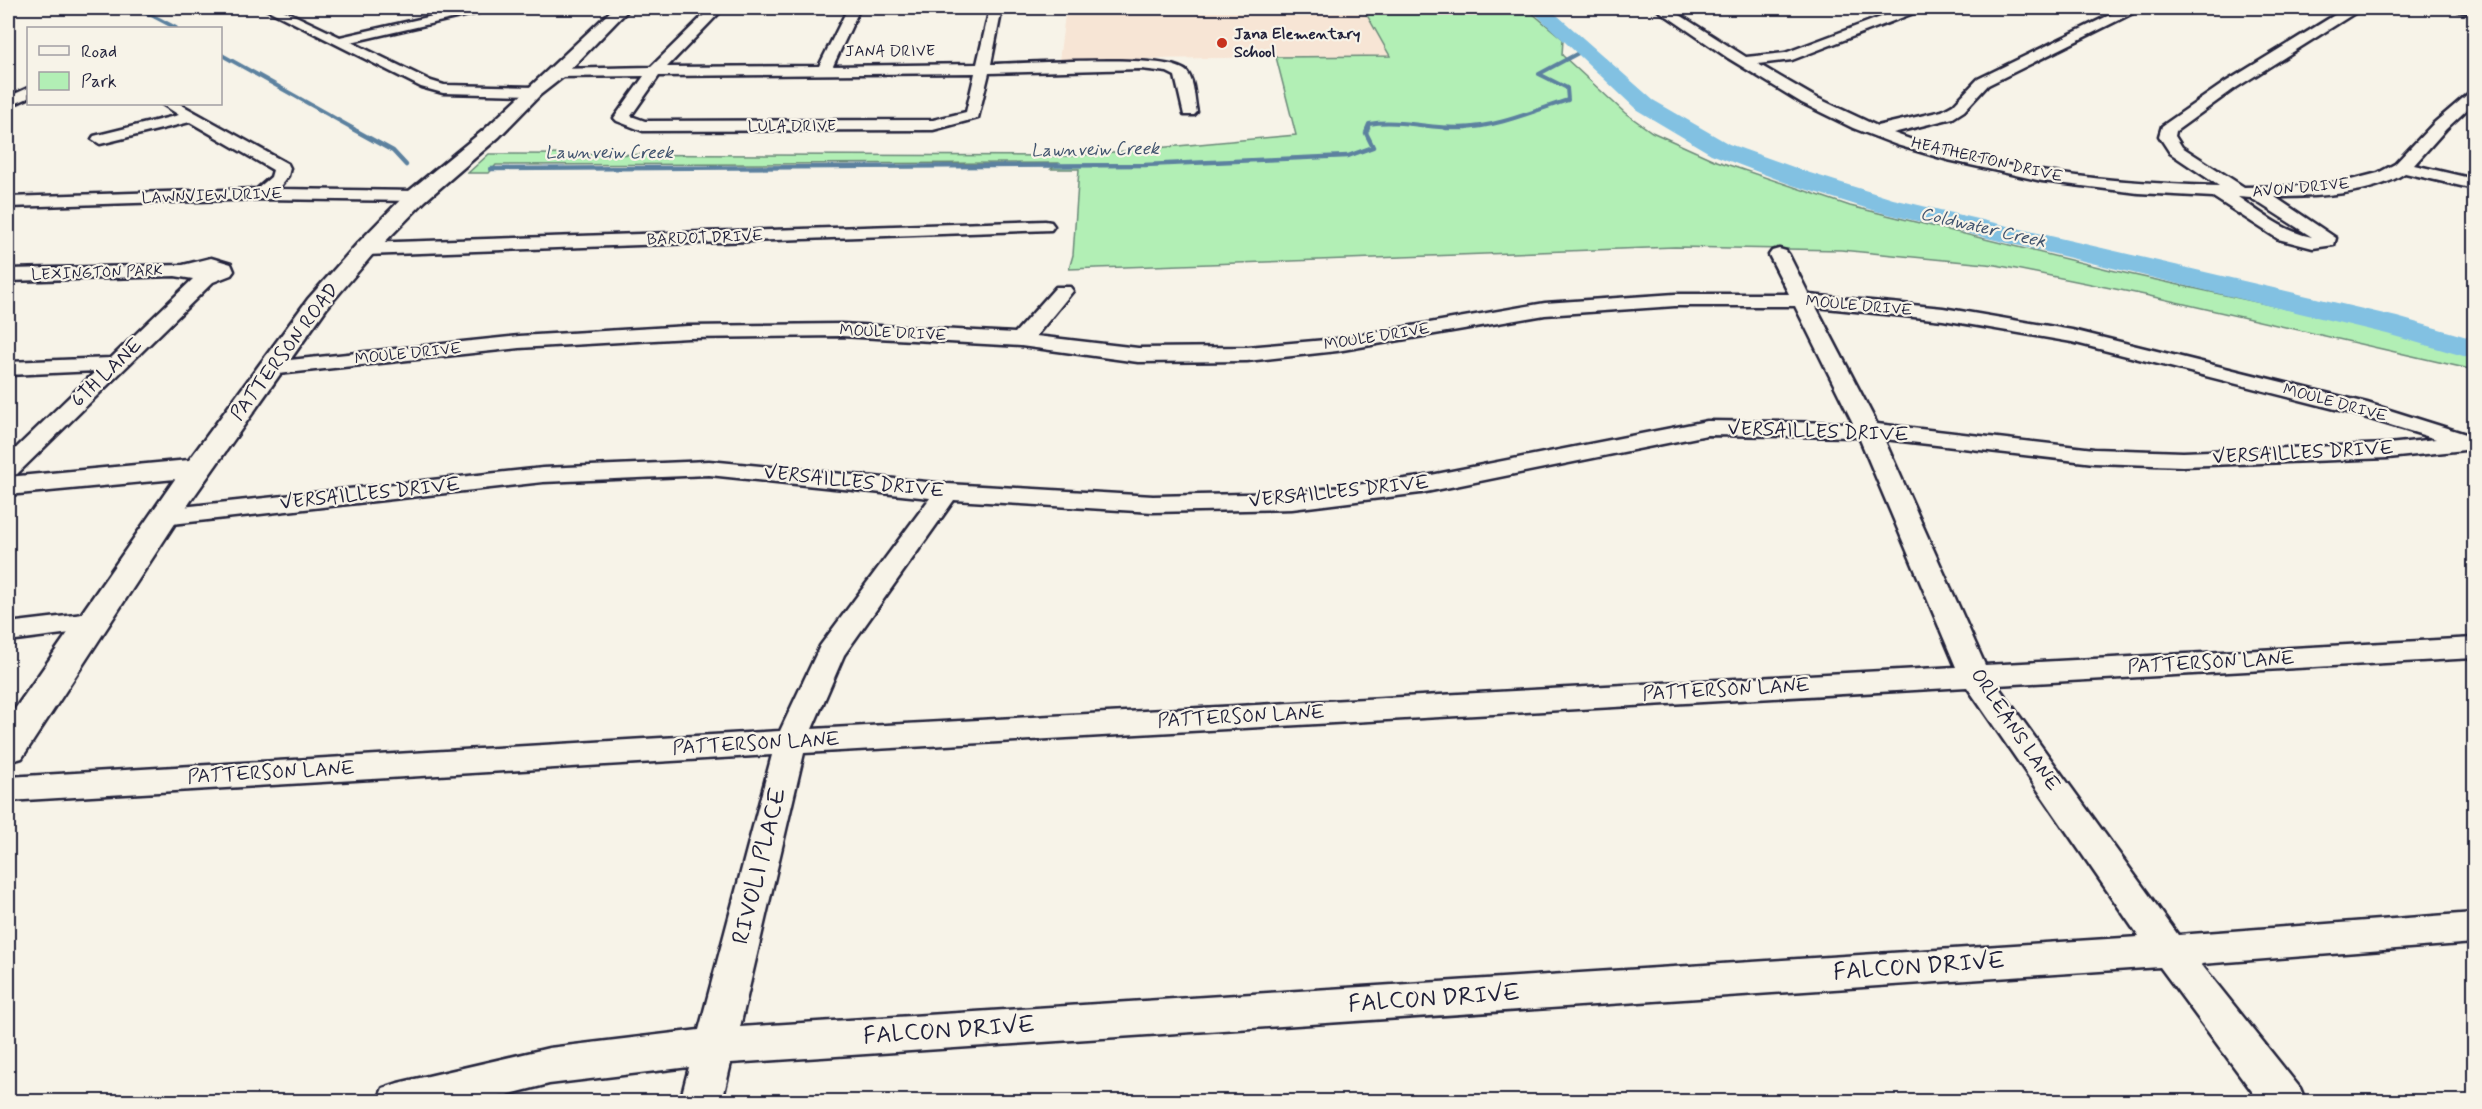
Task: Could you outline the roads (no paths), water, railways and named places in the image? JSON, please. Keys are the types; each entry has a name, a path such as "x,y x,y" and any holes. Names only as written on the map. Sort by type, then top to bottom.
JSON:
{"main road":[{"name":"PATTERSON ROAD","path":"8,747 162,519 317,304 364,249 417,196 492,133 534,91 557,73 622,8"},
{"path":"8,486 200,468"},
{"path":"85,479 140,490 157,505 162,519"}],"street":[{"path":"339,41 482,8"},
{"path":"656,71 718,8"},
{"path":"825,69 854,8"},
{"path":"983,69 996,8"},
{"name":"HEATHERTON DRIVE","path":"1661,8 1818,104 1877,131 1967,159 2045,175 2131,188 2248,192"},
{"path":"1747,61 1787,57 1915,8"},
{"path":"1877,131 1949,114 1967,100 1974,88 1983,82 2133,8"},
{"path":"2218,192 2280,234 2308,243 2327,241 2327,238 2311,227 2176,150 2167,136 2168,129 2229,86 2354,8"},
{"path":"2463,8 2475,10"},
{"path":"276,10 301,9"},
{"path":"276,10 426,84 443,90 534,91"},
{"name":"JANA DRIVE","path":"557,73 983,69 1134,65 1163,67 1180,72 1184,80 1185,100 1189,112"},
{"name":"LULA DRIVE","path":"656,71 622,118 643,126 933,126 973,115 983,69"},
{"path":"8,103 27,93"},
{"name":"AVON DRIVE","path":"2248,192 2298,191 2351,185 2385,177 2402,167 2440,126 2475,96"},
{"path":"172,105 276,162 282,168 281,176 261,194"},
{"path":"100,139 192,117"},
{"path":"2402,167 2475,184"},
{"name":"LAWNVIEW DRIVE","path":"8,202 261,194 417,196"},
{"name":"BARDOT DRIVE","path":"364,249 1045,226"},
{"name":"ORLEANS LANE","path":"1779,255 1868,430 1975,676 2169,951 2285,1101"},
{"name":"LEXINGTON PARK","path":"8,275 196,274"},
{"name":"6TH LANE","path":"8,469 117,364 196,274"},
{"path":"1021,340 1063,291"},
{"name":"MOULE DRIVE","path":"269,368 519,342 688,332 841,330 1021,340 1138,355 1247,354 1338,345 1545,309 1675,300 1803,300 1943,314 2072,336 2359,408 2472,441"},
{"path":"8,368 117,364"},
{"name":"VERSAILLES DRIVE","path":"162,519 543,475 709,468 947,492 1153,504 1292,501 1421,485 1707,428 1868,430 2094,456 2183,459 2388,451 2472,441"},
{"name":"RIVOLI PLACE","path":"700,1101 792,742 830,654 947,492"},
{"path":"8,632 92,622"},
{"name":"PATTERSON LANE","path":"8,789 792,742 2475,648"},
{"name":"FALCON DRIVE","path":"398,1101 549,1066 715,1046 2169,951 2475,928"}],"waterway":[{"name":"Lawnveiw Creek","path":"138,8 174,27"},
{"name":"Coldwater Creek","path":"1538,8 1645,105 1720,149 1801,179 1885,205 2397,327 2474,349"},
{"name":"Lawnveiw Creek","path":"1461,128 1488,125 1515,118 1568,100 1567,88 1539,74 1584,50"},
{"name":"Lawnveiw Creek","path":"222,55 354,129"},
{"name":"Lawnveiw Creek","path":"1367,129 1369,124 1381,123 1449,128"},
{"name":"Lawnveiw Creek","path":"351,128 393,151 406,165"},
{"name":"Lawnveiw Creek","path":"491,169 1145,165 1348,156 1373,147 1366,133 1368,128"},
{"name":"Lawnveiw Creek","path":"1449,128 1461,128"},
{"name":"Lawnveiw Creek","path":"1461,128 1467,128"}],"place":[{"name":"Jana Elementary School","path":"1222,43"}]}
